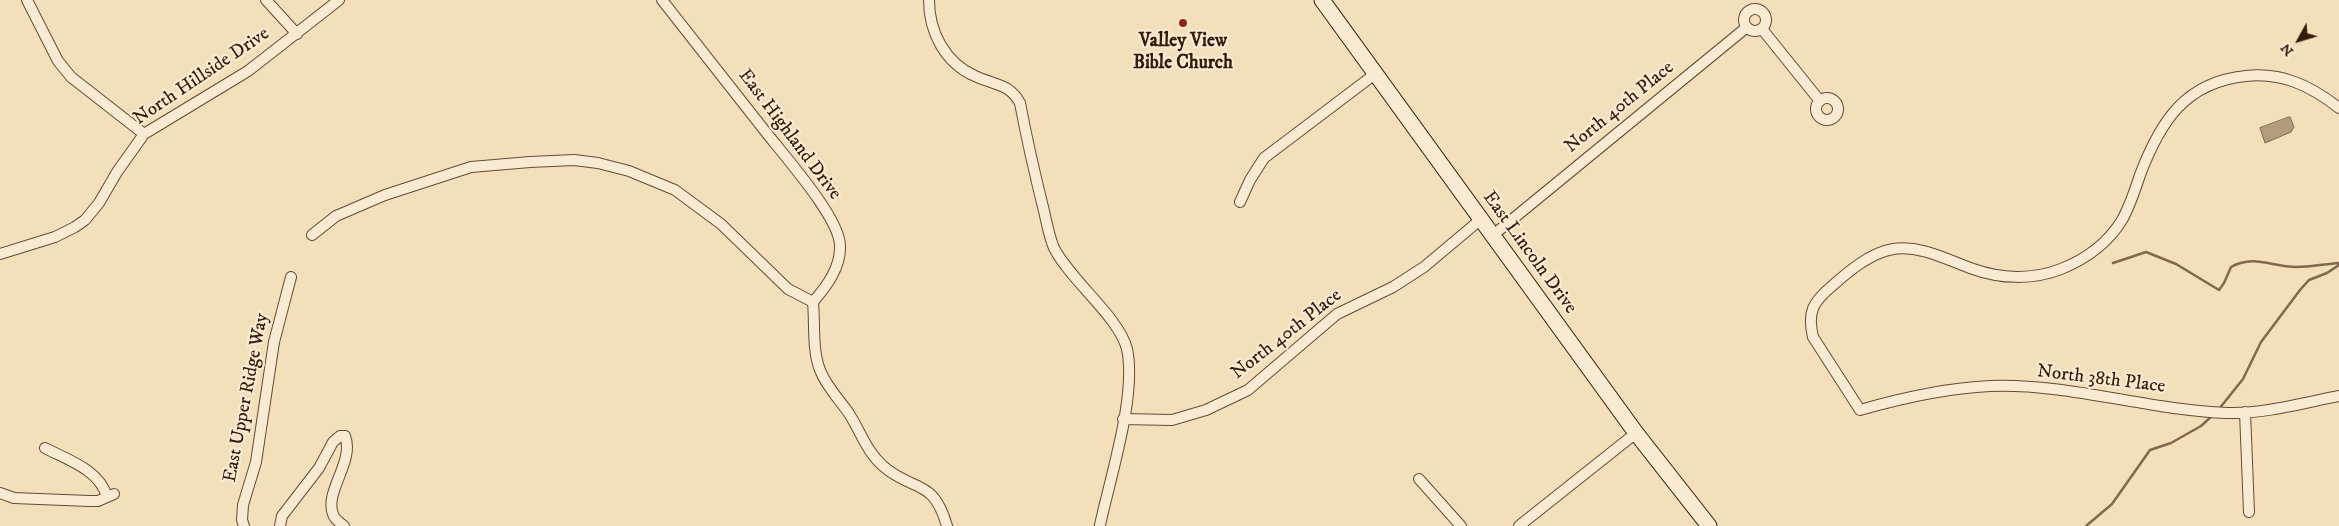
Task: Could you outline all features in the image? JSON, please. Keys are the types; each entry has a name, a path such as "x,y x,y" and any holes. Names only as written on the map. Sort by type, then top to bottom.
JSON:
{"main road":[{"name":"East Lincoln Drive","path":"1322,0 1636,433 1709,526"}],"street":[{"path":"27,0 58,61 71,77 144,134"},
{"path":"266,0 297,34"},
{"name":"North Hillside Drive","path":"0,254 55,237 76,227 100,203 117,172 144,134 242,76 339,0"},
{"name":"East Highland Drive","path":"662,0 799,175 834,227 840,243 839,260 827,286 813,302"},
{"path":"929,0 937,40 948,56 974,76 1004,86 1014,92 1020,104 1036,185 1054,248 1067,268 1119,330 1126,348 1129,386 1100,525"},
{"path":"1757,10 1763,13 1766,20 1762,29 1756,31 1747,27 1745,20 1747,14 1757,10"},
{"name":"North 40th Place","path":"1492,236 1747,27"},
{"path":"1762,29 1820,101"},
{"path":"1240,202 1264,158 1375,74"},
{"name":"North 38th Place","path":"2339,108 2308,86 2292,79 2275,76 2233,77 2209,85 2179,104 2167,118 2155,138 2121,221 2091,253 2076,263 2051,273 2020,278 1996,276 1928,252 1893,249 1875,255 1853,269 1819,297 1811,311 1809,324 1813,338 1860,410 1904,398 1990,386 2077,392 2227,413 2301,404 2339,396"},
{"path":"312,235 336,216 384,194 471,167 574,160 598,163 629,172 675,190 721,224 788,289 813,302 817,356 825,381 848,412 874,458 894,475 933,495 939,504 947,526"},
{"name":"North 40th Place","path":"1123,419 1172,420 1206,410 1248,390 1337,314 1364,299 1393,288 1424,267 1480,220"},
{"name":"East Upper Ridge Way","path":"244,526 242,520 243,505 256,462 274,342 291,276"},
{"path":"2245,412 2249,512"},
{"path":"1519,526 1636,433"},
{"path":"280,526 282,516 319,468 333,442 340,436 345,436 347,441 346,452 332,498 333,515 344,526"},
{"path":"0,494 14,498 90,501 111,496 96,477 78,465 45,448"},
{"path":"1419,479 1461,526"}],"shaded area":[{"path":"2290,117 2294,127 2291,132 2265,143 2260,128"}],"waterway":[{"path":"2113,263 2146,252 2176,264 2219,290 2231,267 2239,263 2255,261 2296,267 2339,263"},
{"path":"2219,409 2243,379 2261,342 2300,290 2309,280 2327,273 2339,265"},
{"path":"2086,526 2112,504 2150,450 2171,443 2201,426 2212,416"}],"place":[{"name":"Valley View Bible Church","path":"1183,23"}]}
